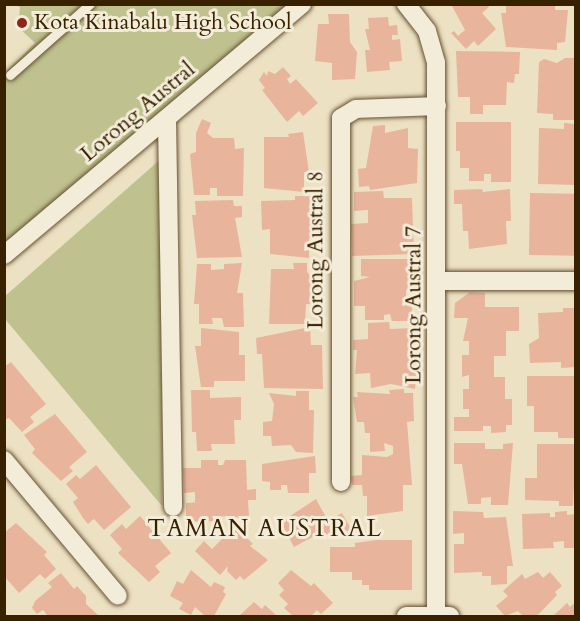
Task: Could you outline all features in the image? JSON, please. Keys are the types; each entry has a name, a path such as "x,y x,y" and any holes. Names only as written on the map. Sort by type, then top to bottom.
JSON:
{"street":[{"name":"Lorong Austral","path":"4,255 302,4"},
{"name":"Lorong Austral 7","path":"406,4 427,30 434,46 437,106 443,615"},
{"name":"Lorong Austral 8","path":"340,482 341,118 356,109 437,106"},
{"path":"167,119 173,507"},
{"path":"438,281 576,281"},
{"path":"4,460 118,596"},
{"path":"406,616 443,615"}],"lane":[{"path":"10,75 90,4"}],"green space":[{"path":"15,5 289,5 5,246 5,73 35,43 18,27 20,7"},
{"path":"163,157 162,506 5,319 4,297"}],"building":[{"path":"451,4 487,4 489,7 482,13 496,29 478,46 474,41 466,49 451,33 454,31 458,36 465,30"},
{"path":"506,4 555,4 555,10 568,10 565,42 557,43 557,50 506,47 501,13 506,13"},
{"path":"328,14 349,14 350,42 357,52 355,79 332,80 332,63 315,61 318,24 329,24"},
{"path":"388,17 389,26 397,25 398,35 392,35 392,40 400,39 402,61 389,62 390,70 367,72 365,50 370,50 365,29 369,29 368,18"},
{"path":"456,51 520,52 519,74 515,74 514,83 507,82 506,105 483,105 483,114 470,114 470,97 458,97"},
{"path":"565,58 576,58 576,120 553,120 553,114 537,113 539,62 544,59 557,63"},
{"path":"283,67 291,76 287,79 290,84 296,79 318,103 303,116 299,111 287,122 262,90 265,88 259,80 264,72 267,76 268,71 275,74"},
{"path":"202,119 211,123 207,133 213,138 234,138 235,149 244,148 243,196 217,196 217,188 210,188 210,195 194,195 190,154 196,152 196,133"},
{"path":"456,122 511,122 511,182 491,182 491,174 484,174 484,181 469,181 469,168 460,168 460,151 456,151"},
{"path":"564,123 576,124 576,185 538,184 539,128 564,129"},
{"path":"385,125 385,133 408,128 408,148 418,149 417,183 370,190 369,186 359,187 358,169 366,168 373,126"},
{"path":"303,132 309,172 304,172 304,192 264,188 264,137 289,137 288,134"},
{"path":"482,189 483,192 510,189 511,221 506,221 507,244 469,249 468,231 463,231 462,204 454,204 454,190"},
{"path":"383,191 384,198 412,198 414,254 352,256 351,224 368,223 368,210 354,211 354,192"},
{"path":"530,193 576,194 575,256 529,255"},
{"path":"295,196 310,196 310,215 315,215 315,238 309,238 309,258 270,254 270,229 262,230 261,201 295,200"},
{"path":"233,200 234,206 242,206 242,217 235,218 242,257 197,258 192,215 196,215 195,201"},
{"path":"361,259 415,259 415,290 406,290 406,299 412,299 412,321 392,321 390,314 384,315 384,320 365,320 365,306 354,306 354,281 370,277 361,276"},
{"path":"242,263 237,293 243,293 244,327 224,327 222,318 212,318 213,324 199,324 199,304 194,304 197,264 211,264 211,270 224,269 224,264"},
{"path":"293,263 307,263 307,272 314,280 320,279 320,294 312,294 312,304 306,304 305,324 269,324 271,269 294,269"},
{"path":"470,292 485,293 485,307 519,307 519,331 506,331 506,356 494,356 494,377 505,377 505,399 512,399 512,425 506,425 506,432 491,433 491,426 483,426 483,431 454,431 454,417 469,417 469,409 463,409 463,389 469,389 469,375 462,377 462,355 469,355 469,341 463,341 468,318 454,318 455,303"},
{"path":"563,308 576,308 576,367 561,368 561,362 530,363 529,344 539,338 538,313 563,312"},
{"path":"389,322 390,329 413,328 414,353 418,353 415,389 391,384 371,388 370,373 355,374 357,350 353,350 353,340 368,339 368,323"},
{"path":"310,327 311,345 322,345 323,389 264,388 262,354 257,354 256,338"},
{"path":"201,328 239,332 239,355 245,355 245,381 214,381 214,387 201,387 195,346 201,346"},
{"path":"11,362 46,404 30,417 34,422 22,432 9,418 4,420 4,367"},
{"path":"527,376 576,376 575,438 558,438 558,432 534,432 534,406 527,406"},
{"path":"404,389 404,393 413,393 414,421 407,422 412,485 403,485 403,511 367,516 367,496 363,496 362,485 352,485 351,476 362,475 362,455 387,457 393,454 393,446 384,443 385,451 370,452 370,433 365,433 364,422 357,422 353,397 358,397 357,392 390,394 389,390"},
{"path":"191,390 210,390 210,398 241,397 241,420 234,420 235,444 211,444 212,451 197,451 196,432 192,432"},
{"path":"296,391 309,391 309,410 314,410 313,453 296,452 291,445 272,446 271,436 263,436 263,422 272,421 274,404 269,393 296,396"},
{"path":"55,414 87,452 69,467 73,471 61,481 32,453 35,449 24,435"},
{"path":"454,443 485,443 485,449 503,449 503,444 513,443 508,505 491,505 491,497 481,498 481,504 468,504 462,464 454,464"},
{"path":"537,444 576,444 573,506 559,506 559,501 525,500 525,478 537,478"},
{"path":"315,456 316,473 309,473 309,493 288,493 287,485 281,485 281,490 270,490 270,482 262,481 262,464"},
{"path":"201,460 218,460 218,465 223,465 225,460 246,460 247,490 256,489 256,500 248,500 249,518 217,516 216,521 186,522 186,503 200,502 195,502 195,492 184,493 183,468 201,468"},
{"path":"96,465 131,507 104,530 94,519 88,524 83,518 73,502 78,498 66,484 76,475 80,479"},
{"path":"316,499 328,521 342,513 351,529 338,536 335,530 320,539 318,534 294,547 281,522"},
{"path":"453,511 483,512 484,518 506,517 513,566 507,566 507,584 491,585 491,576 482,576 482,572 454,573 454,544 464,544 464,533 453,534"},
{"path":"567,511 567,515 576,514 576,548 564,548 564,541 553,542 554,548 523,549 522,514 550,513 550,517 555,517 555,512"},
{"path":"140,516 171,553 155,566 160,572 149,582 118,553 122,549 110,535 122,524 126,529"},
{"path":"16,523 47,552 44,555 56,569 45,579 40,574 19,593 4,576 4,533"},
{"path":"235,526 253,544 250,546 268,560 244,580 240,576 236,580 227,571 228,566 220,575 195,551 204,541 212,549"},
{"path":"377,540 412,540 412,590 369,590 369,585 362,585 362,580 352,580 352,572 330,572 330,547 355,547 355,543"},
{"path":"191,570 211,587 214,582 225,587 223,592 226,594 214,616 205,616 195,607 191,615 179,609 183,603 170,596 177,581 183,584"},
{"path":"291,570 311,586 314,583 333,603 321,614 317,610 311,616 293,616 284,608 288,604 279,595 284,590 278,583"},
{"path":"538,572 543,578 550,572 562,586 555,592 557,595 537,616 523,616 518,611 505,616 496,606 508,596 503,591 522,574 525,579"},
{"path":"61,573 74,589 77,586 86,596 86,604 99,616 48,616 43,610 37,614 32,608 35,601 52,587 48,583"},
{"path":"254,602 262,609 265,605 277,616 239,616"},
{"path":"576,602 576,616 554,615 567,603 570,607"}],"place":[{"name":"Kota Kinabalu High School","path":"22,23"}],"district":[{"name":"TAMAN AUSTRAL","path":"265,529"}]}
